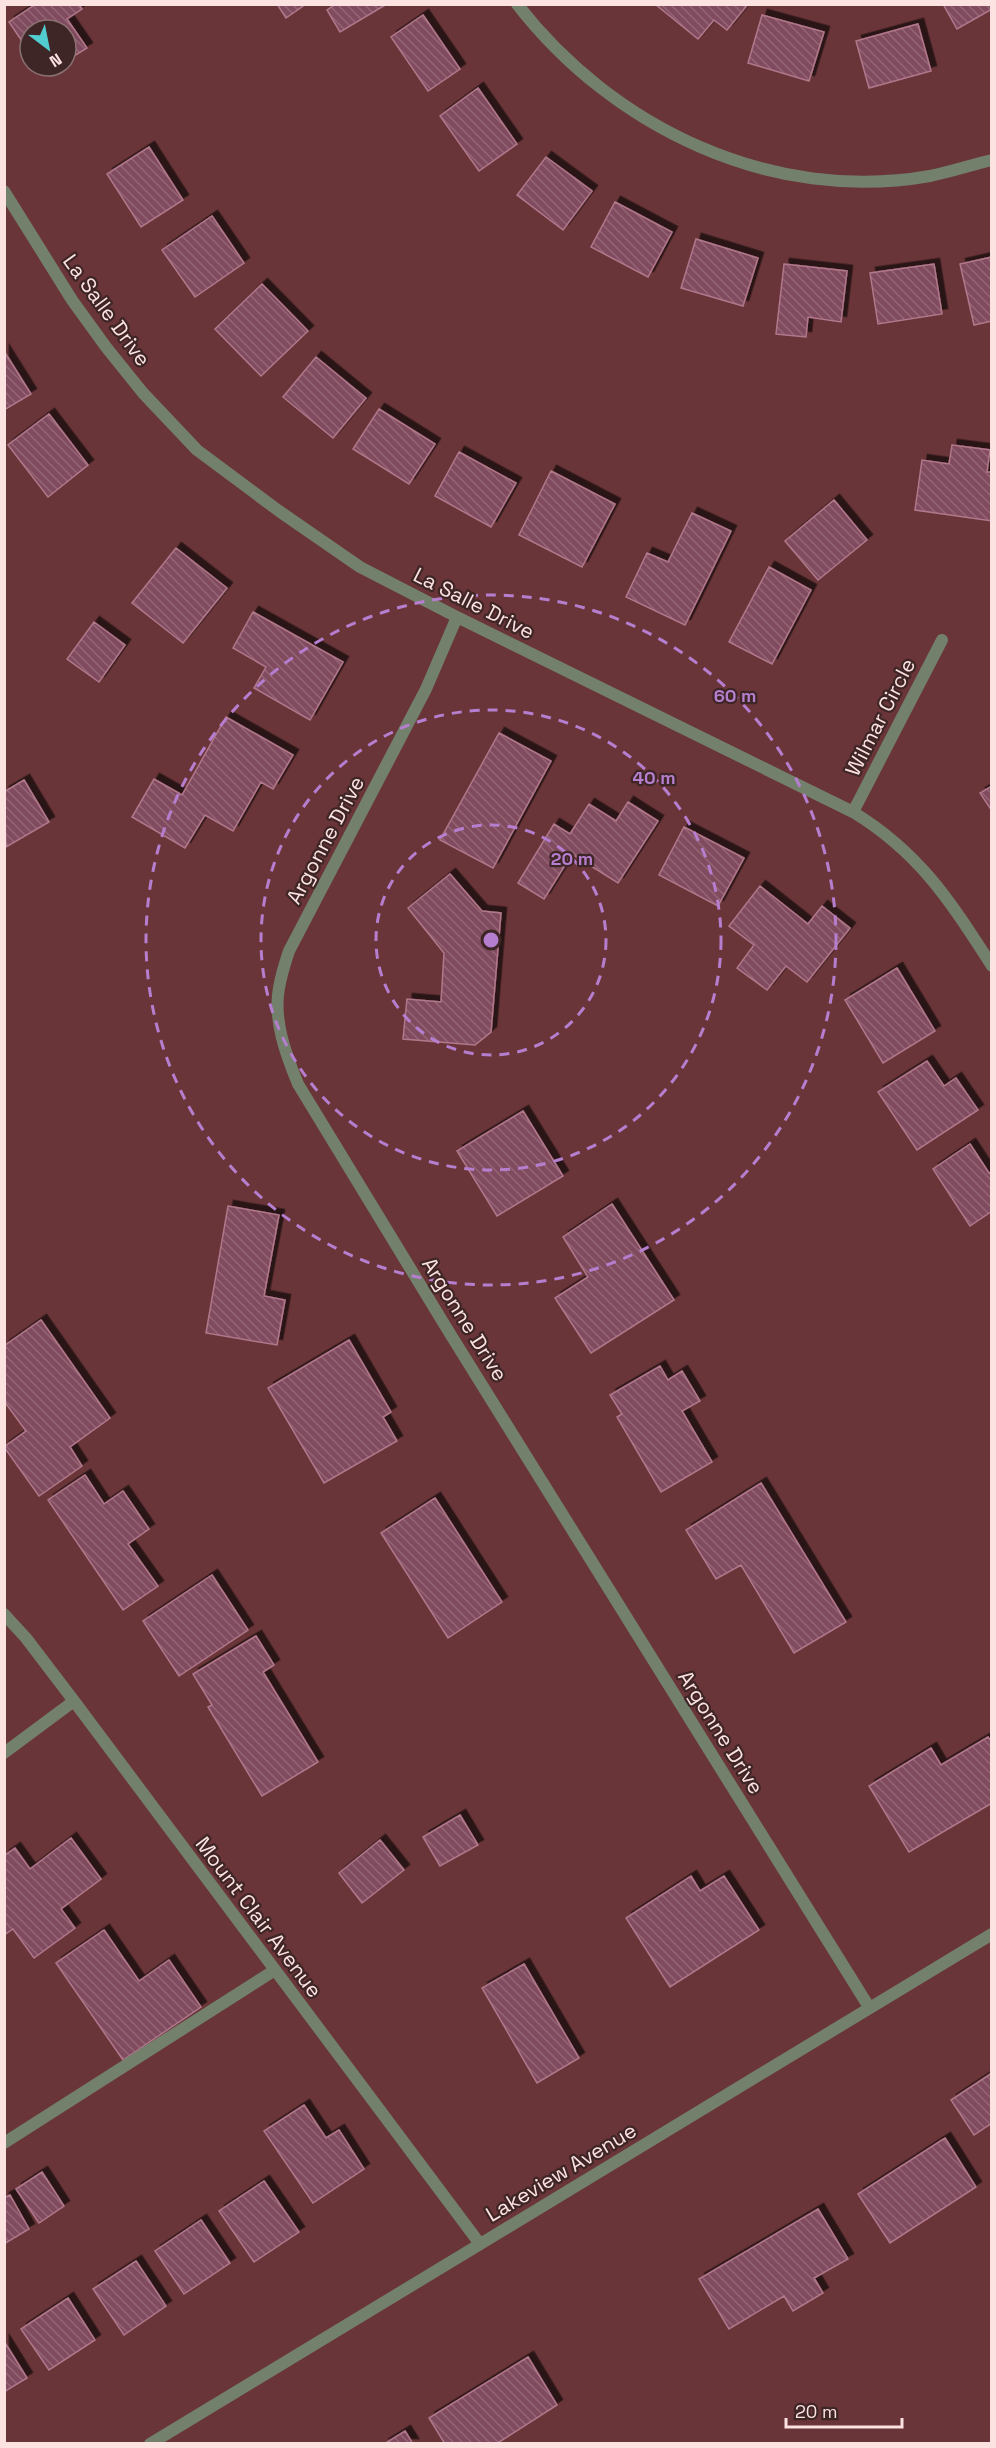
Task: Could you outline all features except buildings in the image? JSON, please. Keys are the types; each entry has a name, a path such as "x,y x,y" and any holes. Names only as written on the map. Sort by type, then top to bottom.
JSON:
{"street":[{"path":"517,4 560,55 620,104 653,124 707,150 742,163 817,179 854,181 930,176 992,160"},
{"name":"La Salle Drive","path":"4,191 72,300 106,347 143,393 197,450 279,512 360,567 457,618 853,812 875,825 909,853 948,898 992,966"},
{"name":"Argonne Drive","path":"457,618 426,689 289,951 278,989 278,1019 290,1064 298,1084 449,1332 869,2007"},
{"name":"Wilmar Circle","path":"853,812 942,640"},
{"name":"Mount Clair Avenue","path":"4,1614 26,1638 74,1701 480,2244"},
{"path":"4,1753 74,1701"},
{"name":"Lakeview Avenue","path":"150,2444 992,1934"},
{"path":"4,2143 275,1970"}]}
